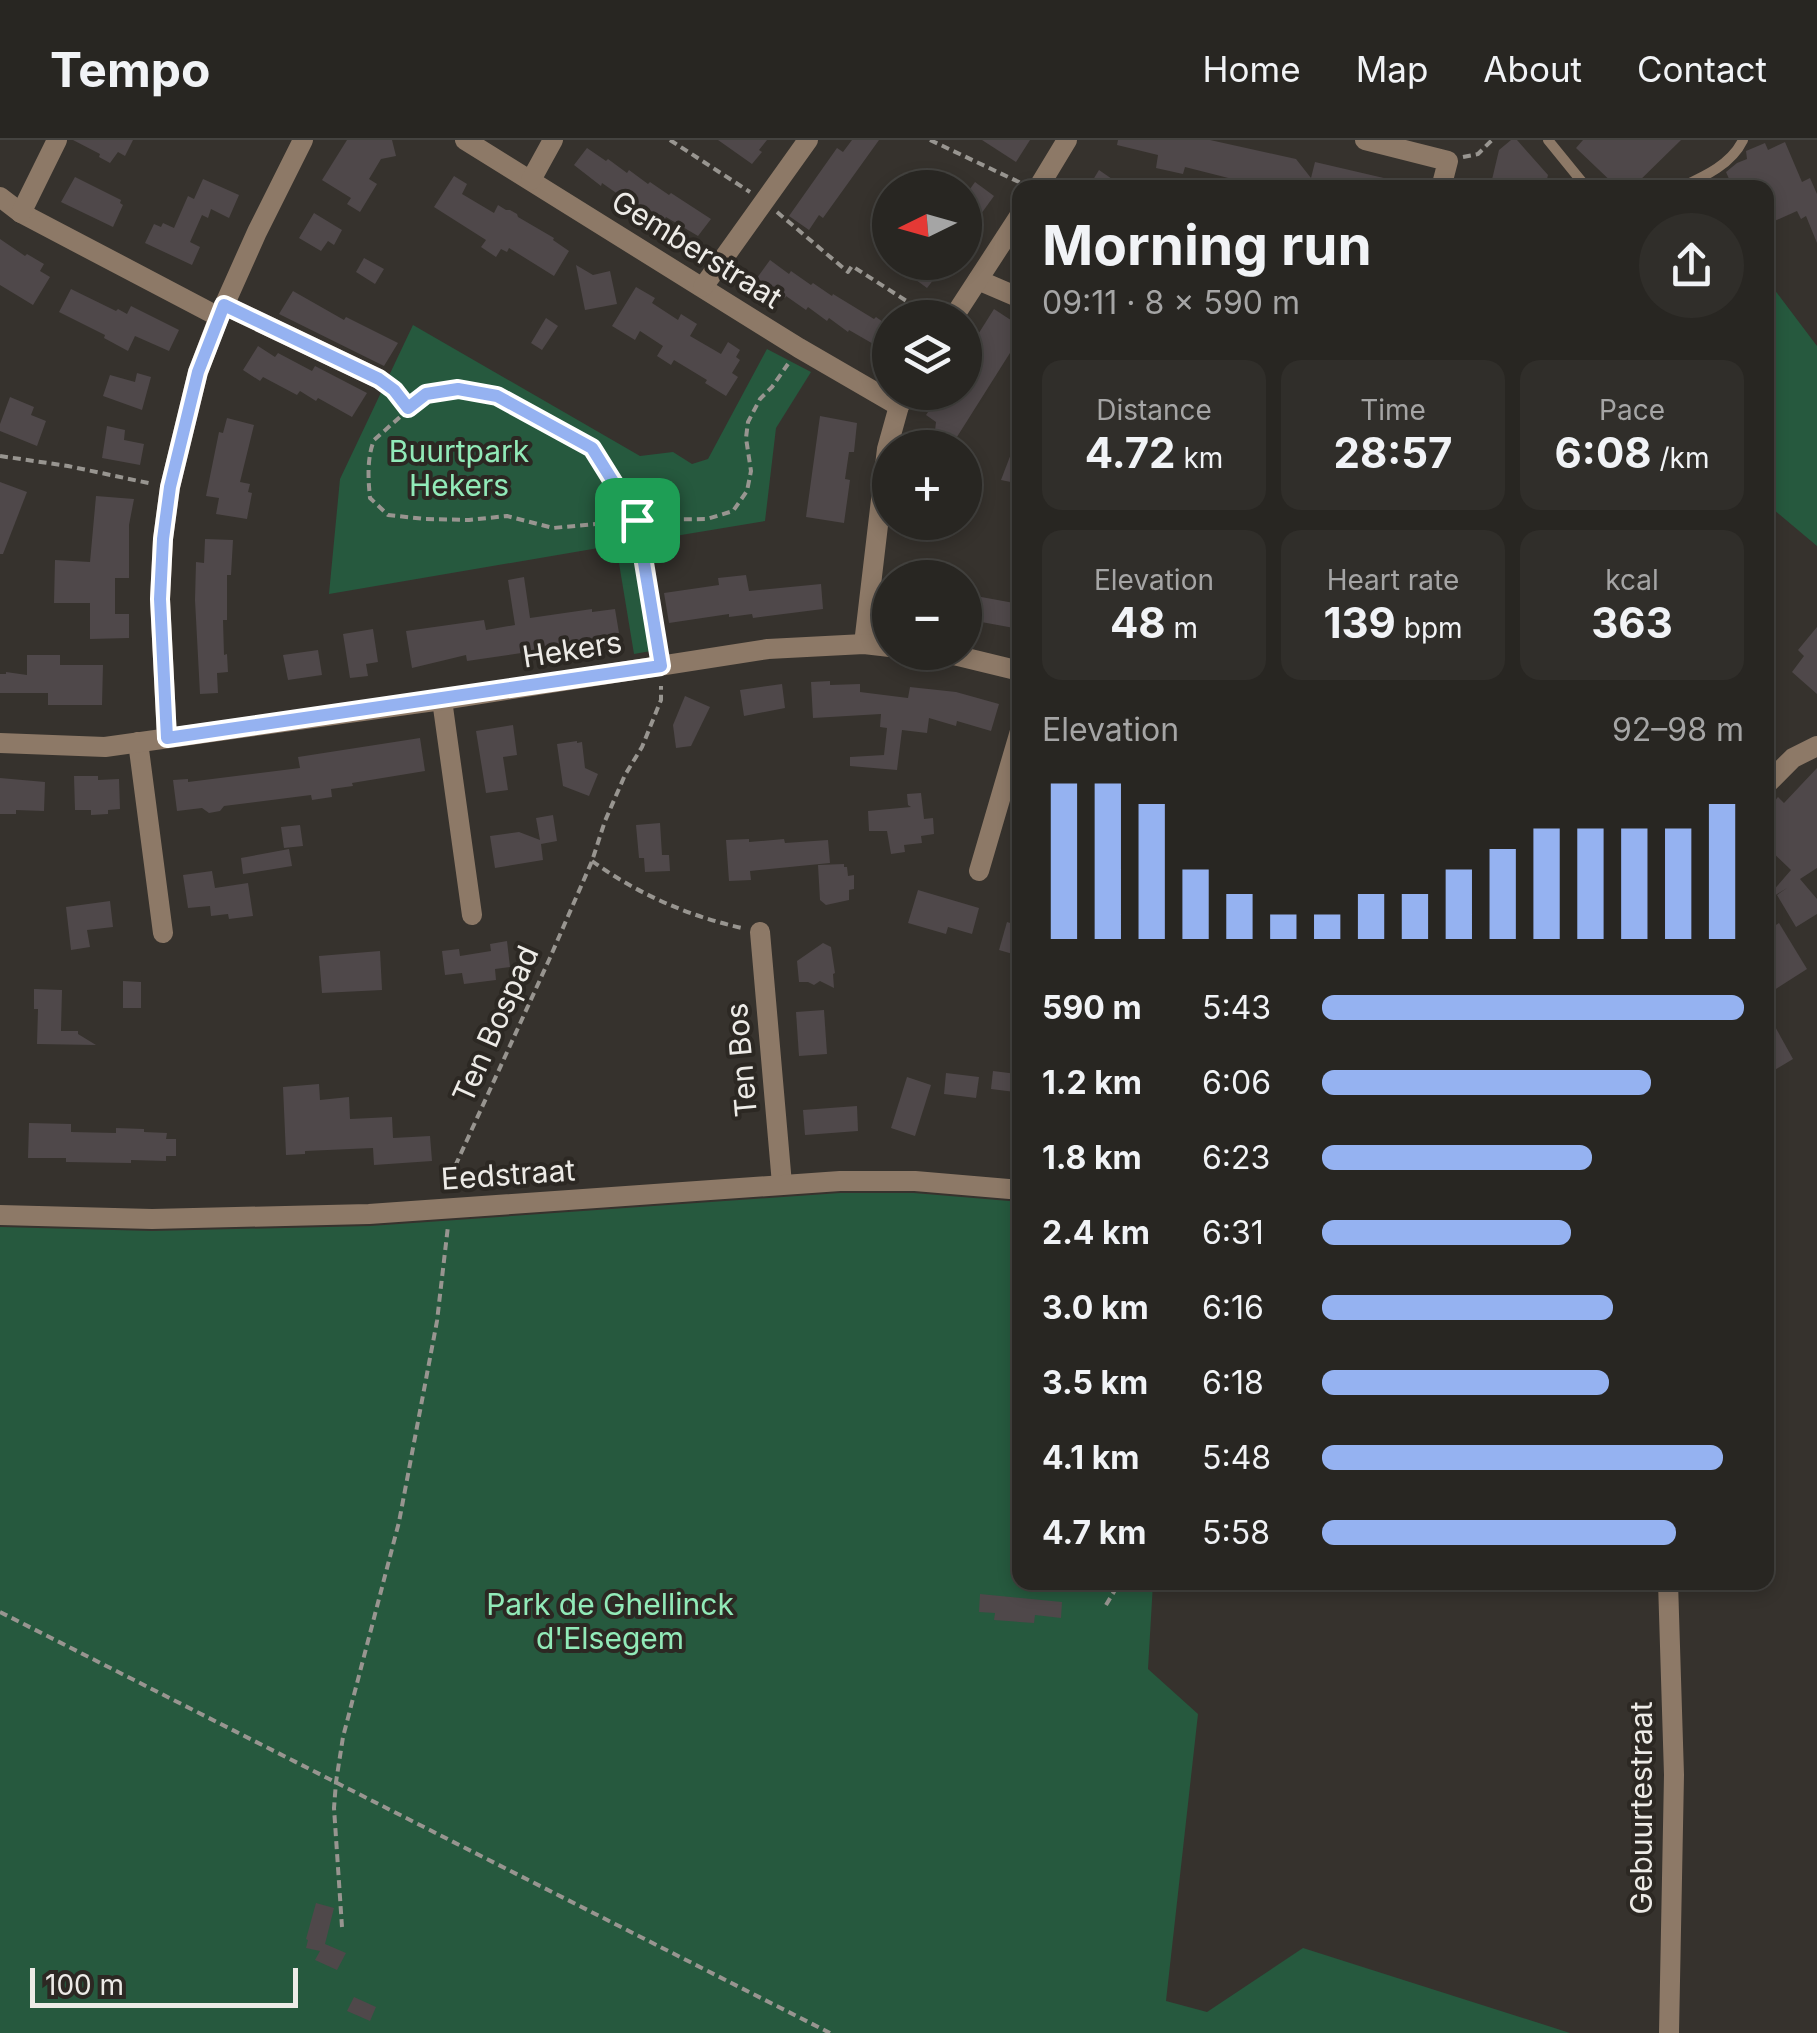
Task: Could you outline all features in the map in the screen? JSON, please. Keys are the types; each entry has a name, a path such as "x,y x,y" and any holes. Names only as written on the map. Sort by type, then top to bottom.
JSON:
{"street":[{"path":"21,212 57,140"},
{"path":"167,738 160,599 170,487 198,372 221,311 303,140"},
{"name":"Gemberstraat","path":"465,140 799,348 872,384"},
{"path":"531,180 553,140"},
{"path":"702,287 808,140"},
{"path":"1043,180 1067,140"},
{"path":"1365,140 1448,160 1444,180"},
{"path":"0,197 21,212 221,311 379,379"},
{"path":"982,274 1012,227"},
{"path":"965,300 978,280 1012,295"},
{"path":"864,644 886,449 900,410"},
{"name":"Hekers","path":"0,743 105,747 768,650 872,645"},
{"path":"982,662 1012,669"},
{"path":"442,700 472,914"},
{"path":"138,742 162,933"},
{"path":"1774,777 1792,758 1817,746"},
{"path":"979,871 1012,758"},
{"name":"Ten Bos","path":"760,932 782,1184"},
{"name":"Eedstraat","path":"0,1215 188,1218 351,1214 840,1180 915,1180 1012,1189"},
{"name":"Gebuurtestraat","path":"1668,1590 1674,1774 1669,2033"}],"lane":[{"path":"1548,140 1580,180"},
{"path":"1696,180 1737,152 1743,140"}],"path":[{"path":"670,140 765,202 848,272 852,266 905,300"},
{"path":"930,140 1013,180"},
{"path":"1448,160 1478,154 1492,140"},
{"path":"637,520 592,448 497,396 458,389 426,394 374,440 370,450 370,498 388,514 425,520 507,516 552,528 637,520 707,519 733,510 747,491 751,472 748,422 760,399 799,348"},
{"path":"379,379 408,408"},
{"path":"0,456 170,487"},
{"name":"Ten Bospad","path":"342,1927 334,1808 336,1782 343,1737 399,1522 437,1321 452,1173 592,860 618,790 662,700 661,666 637,520"},
{"path":"592,860 620,881 692,914 760,932"},
{"path":"1106,1606 1115,1590"},
{"path":"0,1612 830,2033"}],"green space":[{"path":"1774,289 1817,346 1817,546 1774,510"},
{"name":"Buurtpark Hekers","path":"413,325 640,456 673,452 692,464 708,459 767,349 811,372 776,428 765,521 645,541 662,649 634,654 616,545 329,594 340,479"},
{"name":"Park de Ghellinck d'Elsegem","path":"840,1193 914,1193 1012,1201 1012,1590 1153,1590 1148,1669 1198,1714 1166,2001 1207,2012 1303,1948 1570,2033 0,2033 0,1227 152,1231 370,1226"}],"building":[{"path":"73,140 133,140 125,156 118,152 110,163"},
{"path":"347,140 392,140 396,156 381,159 369,179 377,184 360,212 347,204 351,198 322,180"},
{"path":"718,140 767,140 752,164"},
{"path":"852,140 879,140 823,218 819,215 809,230 789,216 837,148 843,152"},
{"path":"982,140 1030,140 1016,162"},
{"path":"1118,140 1210,140 1296,159 1311,178 1315,162 1392,180 1236,180 1185,167 1183,174 1156,168 1158,155 1117,145"},
{"path":"1517,140 1548,175 1548,180 1492,180 1499,150"},
{"path":"1583,140 1681,140 1640,180 1610,180 1576,148"},
{"path":"1785,142 1802,182 1810,178 1817,194 1817,243 1806,216 1801,219 1797,211 1774,221 1774,180 1730,180 1726,172 1747,159 1746,151 1765,143 1768,150"},
{"path":"587,148 711,219 698,236 602,183 601,186 574,165"},
{"path":"1099,170 1113,180 1093,180"},
{"path":"454,176 467,184 462,194 494,213 498,205 510,210 569,251 554,276 509,248 507,252 501,249 496,257 481,247 486,240 434,207"},
{"path":"75,177 121,200 123,205 113,227 61,202"},
{"path":"203,179 239,195 229,218 211,209 208,218 202,215 190,242 200,247 192,265 145,243 154,224 174,228 188,196 194,199"},
{"path":"982,187 994,196 982,213"},
{"path":"314,213 342,230 334,245 328,241 321,251 299,238"},
{"path":"0,239 44,264 40,271 50,277 33,305 0,285"},
{"path":"364,258 384,269 375,284 356,272"},
{"path":"770,260 789,274 791,271 833,294 872,318 872,343 808,307 806,310 757,278"},
{"path":"576,265 593,275 610,271 617,304 585,310"},
{"path":"916,280 933,280 927,288"},
{"path":"636,287 655,298 652,303 678,320 681,314 697,324 690,336 721,354 728,342 740,350 736,357 740,360 732,373 738,377 726,396 674,360 671,365 657,356 663,346 640,331 635,340 612,326"},
{"path":"71,289 116,311 127,314 131,306 179,330 169,351 135,336 128,351 59,312"},
{"path":"293,291 344,320 346,317 398,343 384,366 279,314"},
{"path":"994,309 1012,321 1012,350 982,397 982,328"},
{"path":"546,318 558,326 542,350 531,343"},
{"path":"258,346 312,371 315,366 367,393 352,417 318,398 316,401 300,391 297,395 263,377 260,381 243,370"},
{"path":"137,373 151,377 142,410 103,396 110,375 135,382"},
{"path":"10,397 34,407 31,415 46,421 37,446 0,431"},
{"path":"929,410 974,410 961,430 935,430 936,422 926,415"},
{"path":"820,416 857,423 854,452 849,452 845,479 850,480 844,523 806,517"},
{"path":"227,418 254,425 240,482 250,484 248,492 252,493 247,519 216,514 219,498 206,496 219,432 223,433"},
{"path":"107,426 125,430 124,440 144,444 140,465 102,458"},
{"path":"1012,451 1012,482 1001,480"},
{"path":"0,482 27,492 3,554 0,554"},
{"path":"96,496 134,499 129,525 129,578 115,578 115,614 129,614 129,638 90,639 90,603 54,603 55,560 90,562"},
{"path":"205,539 233,540 231,575 227,575 227,620 223,620 228,672 217,673 218,693 200,694 196,562 204,563"},
{"path":"746,575 749,591 821,584 823,609 753,618 752,614 729,614 669,623 664,593 719,585 718,578"},
{"path":"524,577 530,618 615,609 619,633 562,647 467,661 466,655 412,668 406,631 484,620 486,630 515,625 508,580"},
{"path":"982,597 1012,603 1012,628 982,622"},
{"path":"1817,627 1817,694 1792,672 1804,656 1798,650"},
{"path":"373,629 378,662 366,664 368,676 350,678 343,634"},
{"path":"318,650 322,675 288,680 283,655"},
{"path":"27,655 60,655 60,665 103,665 102,705 48,705 48,693 0,693 0,674 27,675"},
{"path":"830,681 830,685 860,684 860,692 908,698 910,687 956,692 999,704 991,731 929,718 927,733 902,730 897,770 850,766 850,757 884,755 887,728 880,727 881,714 813,718 811,682"},
{"path":"782,684 785,708 744,716 740,690"},
{"path":"685,696 710,707 691,746 676,748 673,725"},
{"path":"513,725 517,755 503,757 508,790 486,793 476,731"},
{"path":"420,738 425,771 352,783 353,786 331,789 332,797 312,800 311,795 224,806 209,813 202,808 177,811 173,780 188,782 300,768 298,757"},
{"path":"582,742 585,768 598,774 589,796 563,786 557,744"},
{"path":"1817,768 1817,868 1800,879 1817,899 1817,914 1796,927 1777,895 1787,888 1774,896 1774,890 1791,870 1774,854 1774,802 1778,797 1784,803"},
{"path":"74,776 119,779 120,809 91,815 91,810 75,810"},
{"path":"0,778 45,782 44,811 0,814"},
{"path":"921,793 924,819 933,818 934,834 921,836 922,843 904,845 905,852 891,854 887,831 869,831 868,811 911,807 907,794"},
{"path":"553,815 557,841 541,844 543,860 495,868 490,836 519,832 540,840 536,818"},
{"path":"660,823 662,855 669,855 670,871 645,872 644,858 639,858 636,825"},
{"path":"300,825 303,846 284,848 281,827"},
{"path":"784,839 785,843 828,840 830,863 750,871 751,880 729,881 726,840"},
{"path":"289,849 292,866 243,874 241,858"},
{"path":"844,864 848,876 854,875 854,889 849,890 849,900 826,905 820,900 818,865"},
{"path":"212,871 215,888 248,883 253,916 229,919 228,914 211,916 210,906 188,908 183,875"},
{"path":"918,890 979,908 972,934 948,927 946,934 908,923"},
{"path":"110,901 113,927 87,930 90,947 71,950 66,907"},
{"path":"1007,922 1012,924 1012,954 999,950"},
{"path":"1779,923 1807,969 1774,990 1774,926"},
{"path":"507,941 510,967 495,969 496,980 464,984 462,973 445,975 442,951 459,949 460,956 491,951 490,944"},
{"path":"823,943 831,947 834,988 820,981 814,985 799,982 797,961"},
{"path":"380,951 382,990 322,993 319,956"},
{"path":"123,981 141,982 141,1008 123,1008"},
{"path":"34,989 62,990 61,1031 78,1031 96,1045 37,1044"},
{"path":"824,1010 827,1054 799,1056 796,1012"},
{"path":"1774,1025 1793,1059 1774,1070"},
{"path":"993,1071 1012,1073 1012,1092 991,1089"},
{"path":"946,1073 979,1077 976,1098 944,1094"},
{"path":"907,1077 931,1085 915,1136 891,1128"},
{"path":"319,1084 320,1100 349,1097 350,1119 392,1117 393,1138 430,1136 432,1161 374,1165 373,1148 286,1155 283,1087"},
{"path":"857,1106 858,1131 805,1135 803,1110"},
{"path":"29,1123 71,1124 71,1132 116,1133 116,1128 167,1133 166,1139 176,1139 176,1156 166,1156 166,1161 131,1163 28,1158"},
{"path":"980,1594 1062,1602 1061,1618 1035,1615 1034,1623 994,1620 995,1613 979,1612"},
{"path":"316,1903 334,1908 325,1944 346,1953 337,1970 315,1960 320,1951 306,1948"},
{"path":"354,1997 376,2007 370,2021 347,2011"}],"route":[{"path":"224,305 379,379 408,408 426,394 458,389 497,396 592,448 637,520 661,666 167,738 160,599 163,539 170,487 198,372 224,305"}]}
